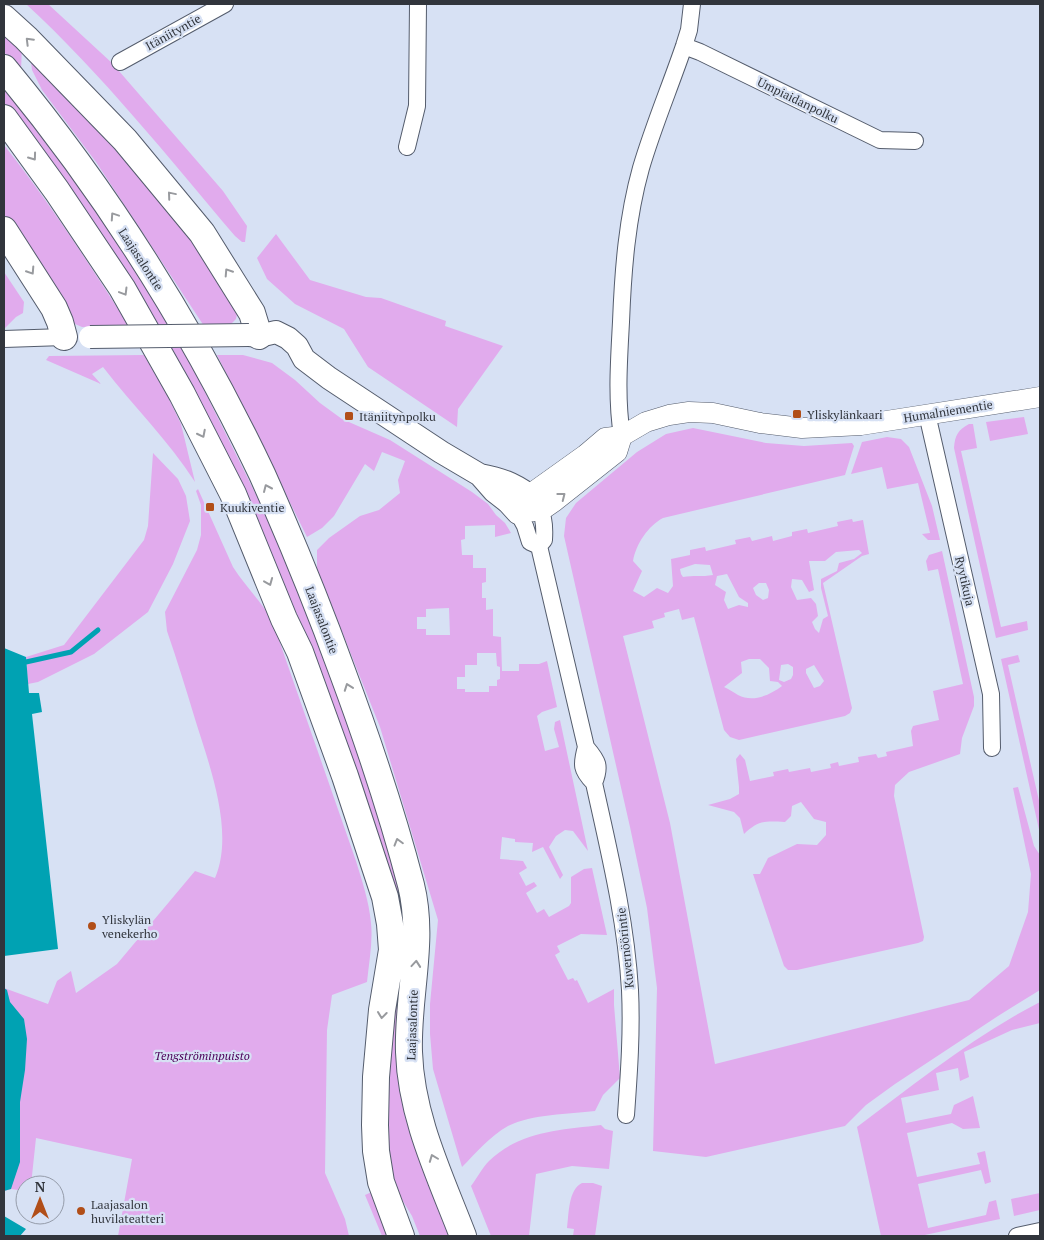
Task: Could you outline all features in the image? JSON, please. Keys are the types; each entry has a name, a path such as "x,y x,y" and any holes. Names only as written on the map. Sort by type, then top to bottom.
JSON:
{"main road":[{"path":"4,18 26,38 125,140 202,233 252,313 254,336 64,337 54,308 4,230"},
{"name":"Laajasalontie","path":"4,68 83,171 151,271 209,371 261,474 323,620 374,760 412,888 417,926 409,1052 414,1094 419,1120 462,1236"},
{"path":"4,118 57,191 122,288 182,394 233,494 284,619 300,652 345,776 384,897 390,924 392,950 382,1010 376,1077 375,1124 376,1151 380,1174 401,1236"},
{"name":"Kuvernöörintie","path":"254,336 290,358 304,359 441,452 480,475 494,492 508,502 530,506"}],"street":[{"name":"Itäniityntie","path":"120,62 225,4"},
{"path":"407,147 416,106 418,4"},
{"path":"622,436 619,415 618,372 622,294 630,218 642,166 689,30 692,4"},
{"name":"Umpiaidanpolku","path":"684,46 700,52 880,140 915,141"},
{"path":"4,339 64,337"},
{"name":"Humalniementie","path":"530,506 605,438 622,436 646,422 668,415 689,412 712,413 760,423 802,428 861,425 1040,397"},
{"name":"Ryytikuja","path":"927,414 991,694 992,748"},
{"name":"Kuvernöörintie","path":"530,506 525,526 530,542 539,546"},
{"name":"Kuvernöörintie","path":"530,506 544,523 544,540 539,546"},
{"name":"Kuvernöörintie","path":"539,546 586,747 596,759 599,771 594,783 620,904 626,947 630,1017 630,1056 626,1115"},
{"path":"1017,1236 1040,1231"}],"green space":[{"path":"26,4 48,4 112,63 223,191 247,226 245,242 242,242 235,236 108,87"},
{"path":"4,27 22,44 21,72 4,52"},
{"path":"30,53 114,142 197,242 237,314 236,319 231,324 204,326 96,162 42,90 32,70"},
{"path":"4,85 82,188 153,298 192,366 273,529 343,707 403,894 405,974 452,1236 420,1236 412,1216 395,1188 383,1139 397,952 300,622 262,533 79,203 4,103"},
{"path":"4,145 53,211 129,326 82,327 75,324 4,214"},
{"path":"276,234 310,280 366,297 381,298 446,321 445,326 503,346 458,409 457,427 368,367 344,329 295,304 267,279 257,258"},
{"path":"4,272 24,302 23,313 4,329"},
{"path":"144,355 181,424 195,482 174,452 103,367 92,374 101,384 46,360 49,356"},
{"path":"217,355 243,355 272,363 342,419 390,440 488,504 505,523 511,533 495,537 495,525 465,526 465,539 461,540 462,555 473,555 473,568 486,568 486,582 482,583 482,598 486,598 486,610 493,609 493,636 501,637 502,671 519,671 519,664 539,664 547,661 557,707 542,712 537,716 545,751 559,747 554,729 555,722 560,720 588,851 573,831 565,830 556,836 549,847 563,875 560,879 543,847 532,852 533,843 515,842 515,839 502,837 500,859 523,861 527,868 519,873 526,886 534,882 537,886 526,893 537,913 544,909 549,917 571,903 571,877 584,869 592,868 607,935 581,934 557,946 560,952 555,955 568,980 573,978 575,981 577,980 588,1003 614,989 620,1078 603,1095 595,1111 539,1117 508,1126 489,1140 462,1167 433,1069 430,1004 438,920 380,727 317,569 317,550 329,538 360,516 379,510 400,493 398,480 405,461 382,452 374,471 365,464 334,516 322,528 307,537","holes":["449,608 450,635 426,635 426,629 417,629 417,617 426,617 426,609","477,653 496,653 497,666 500,667 500,679 497,680 497,686 489,686 489,692 465,692 465,689 457,689 457,677 465,677 465,665 477,665"]},
{"path":"1024,417 1028,434 990,441 986,422"},
{"path":"969,424 973,424 977,448 961,451 1001,627 1027,621 1028,630 996,638 954,448 958,433"},
{"path":"693,428 766,443 804,446 852,443 854,446 845,475 663,518 658,521 644,536 637,548 633,561 642,571 633,591 644,597 657,588 668,593 673,586 671,559 690,555 690,550 705,547 706,551 736,544 735,540 750,537 752,541 772,536 773,541 792,536 792,532 807,529 808,533 838,526 837,522 852,519 853,522 863,520 869,554 862,556 823,583 852,708 850,713 845,716 739,740 730,737 724,730 694,617 682,620 679,609 664,613 665,617 652,621 654,628 623,636 670,823 715,1064 969,1000 1009,966 1028,912 1031,874 1013,788 1018,787 1034,846 1040,855 1040,990 895,1084 866,1105 845,1126 706,1157 653,1151 657,988 647,908 564,536 566,518 576,503 637,452 666,434","holes":["859,550 862,553 854,559 839,563 837,571 821,579 821,588 828,616 823,619 819,633 812,622 818,616 816,604 811,598 797,600 791,587 792,579 802,580 809,592 814,590 809,561 825,561 836,552","695,564 710,565 713,575 683,577 680,569","727,574 739,597 748,603 748,607 739,605 728,609 724,600 726,592 715,585 717,576","759,583 766,583 769,590 768,598 763,600 756,595 753,588","749,659 760,659 769,668 770,681 778,682 782,686 767,695 755,698 738,695 724,687 742,673 741,662","788,664 793,667 791,679 784,682 779,680 781,665","814,665 824,681 820,686 814,688 806,673 806,669"]},
{"path":"887,437 901,439 909,447 932,506 940,540 928,540 922,534 930,533 918,483 887,489 882,467 851,474 862,442"},
{"path":"153,453 178,479 186,496 190,521 173,564 148,612 94,654 38,682 28,684 26,657 64,645 144,540 148,526"},
{"name":"Tengströminpuisto","path":"198,489 233,567 272,620 356,861 369,907 372,937 367,982 332,995 327,1030 325,1173 345,1219 349,1236 118,1236 132,1159 36,1138 32,1175 15,1175 15,1190 4,1191 4,988 48,1004 57,981 71,971 76,993 117,964 195,871 215,878 220,860 222,840 218,798 207,756 167,631 165,612 197,550 201,535 201,505 196,491"},
{"path":"942,551 974,697 974,706 962,738 960,754 909,772 895,785 894,796 924,937 923,941 797,970 788,970 784,966 753,874 760,874 768,858 797,844 817,845 826,835 826,822 814,819 801,802 792,806 791,816 785,822 763,822 744,834 740,818 734,812 708,805 730,799 739,794 736,759 740,754 745,760 750,781 774,776 773,772 788,769 789,772 810,768 811,772 831,768 830,764 838,762 839,766 859,762 858,757 876,754 878,758 887,756 886,752 913,746 911,731 913,726 939,720 933,691 963,684 938,569 928,571 926,561 929,555"},
{"path":"1018,655 1020,662 1008,665 1040,805 1040,834 1001,659"},
{"path":"1040,1002 1040,1023 1012,1030 964,1052 969,1077 960,1081 958,1068 936,1073 939,1090 901,1098 906,1123 951,1114 954,1105 973,1096 980,1128 963,1129 952,1123 907,1133 917,1177 980,1164 977,1153 985,1151 991,1182 985,1184 981,1170 918,1184 928,1228 986,1215 989,1202 996,1200 1000,1219 920,1236 881,1236 857,1127 969,1045"},
{"path":"601,1125 605,1129 613,1131 609,1169 572,1166 536,1174 529,1236 491,1236 471,1186 489,1161 514,1143 527,1138 556,1131"},
{"path":"582,1183 593,1183 602,1186 595,1236 573,1236 574,1229 567,1228 569,1209 574,1191"},
{"path":"374,1191 391,1236 382,1236 365,1195"},
{"path":"1040,1193 1040,1210 1014,1216 1011,1199"}],"water":[{"path":"4,648 26,657 29,693 39,693 42,712 32,714 58,949 4,956"},
{"path":"4,988 7,990 10,1002 24,1019 27,1039 20,1102 20,1162 11,1189 4,1191"},
{"path":"4,1216 15,1222 15,1225 26,1229 20,1236 4,1236"}],"waterway":[{"path":"26,662 71,652 98,630"}],"place":[{"name":"Yliskylänkaari","path":"797,414"},
{"name":"Itäniitynpolku","path":"349,416"},
{"name":"Kuukiventie","path":"210,507"},
{"name":"Yliskylän venekerho","path":"92,926"},
{"name":"Laajasalon huvilateatteri","path":"81,1211"}]}
